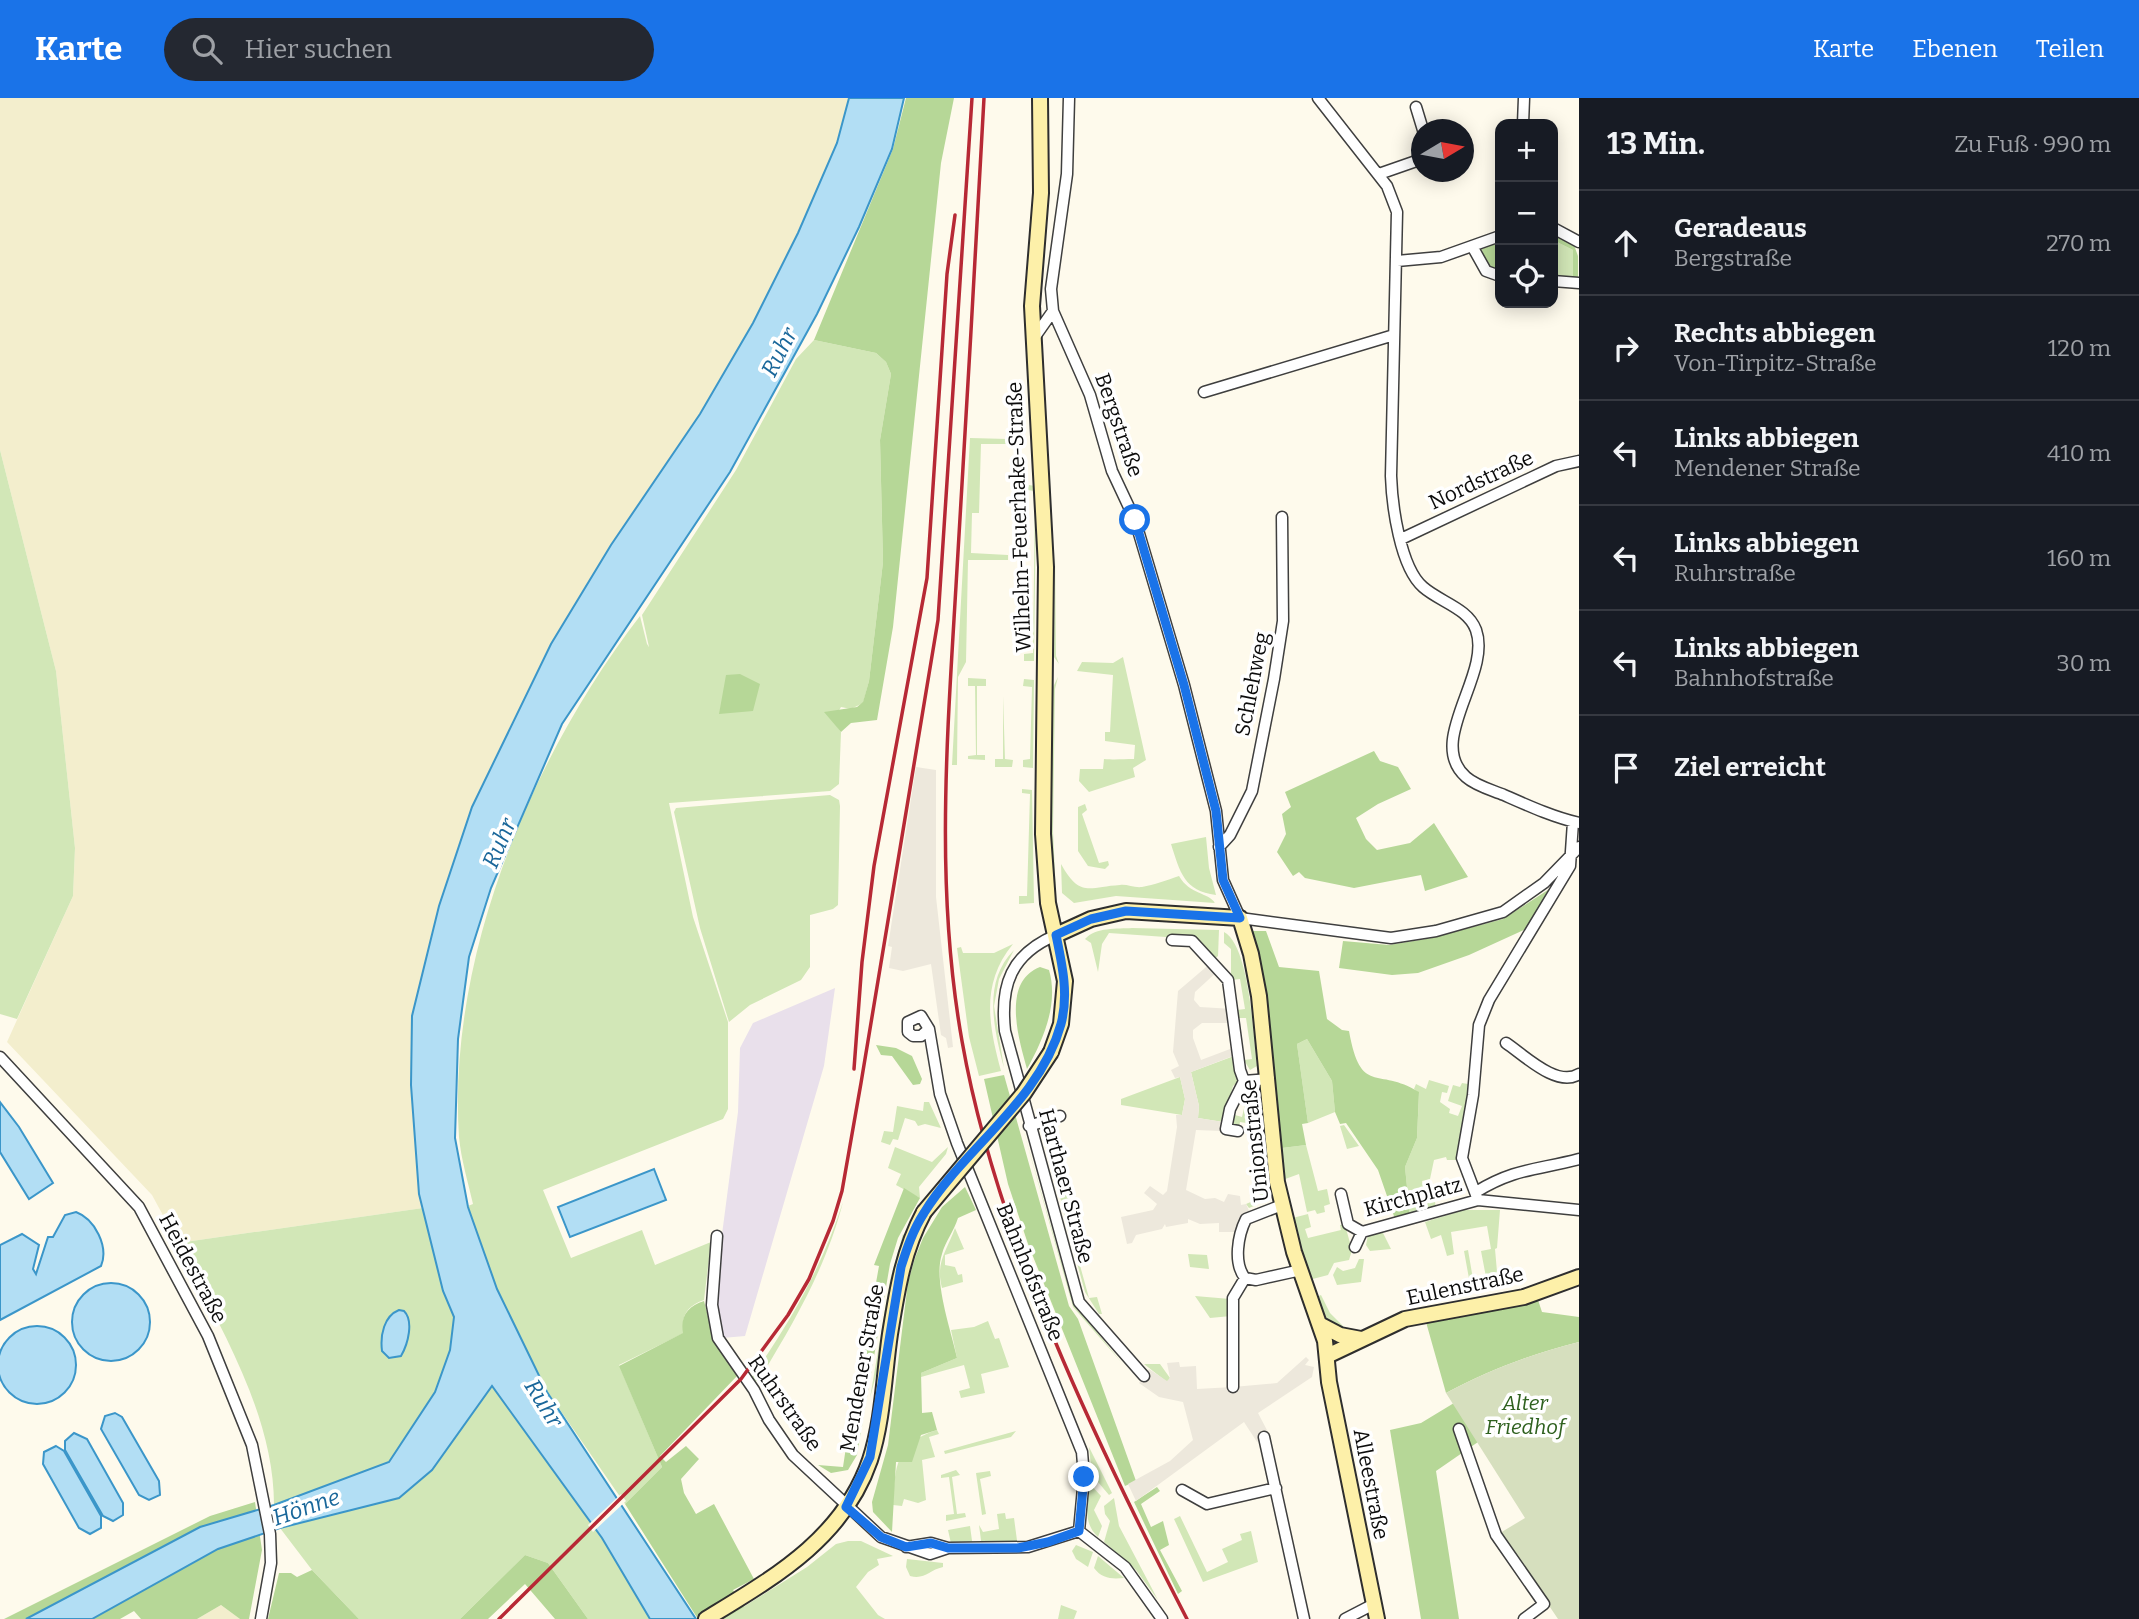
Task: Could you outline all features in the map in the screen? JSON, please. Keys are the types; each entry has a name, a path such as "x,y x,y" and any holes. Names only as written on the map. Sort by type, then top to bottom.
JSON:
{"main road":[{"name":"Wilhelm-Feuerhake-Straße","path":"1040,98 1041,193 1032,306 1046,568 1043,834 1048,903 1056,935"},
{"path":"1056,935 1091,919 1126,911 1240,918"},
{"name":"Unionstraße","path":"1240,918 1251,954 1269,1079 1274,1158 1282,1205 1321,1325 1327,1356"},
{"name":"Mendener Straße","path":"706,1619 804,1556 846,1507 870,1457 901,1267 911,1237 924,1212 1024,1093 1051,1052 1061,1024 1065,1000 1065,981 1056,935"},
{"name":"Eulenstraße","path":"1327,1356 1405,1319 1524,1297 1579,1277"},
{"path":"1321,1325 1340,1335 1362,1339"},
{"name":"Alleestraße","path":"1327,1356 1347,1479 1377,1619"}],"street":[{"name":"Bergstraße","path":"1069,98 1066,174 1051,289 1053,311 1090,395 1112,471 1135,520 1187,696 1216,811 1223,880 1240,918"},
{"path":"1318,98 1379,174 1397,212 1391,476 1401,539 1419,583 1468,618 1478,640 1476,667 1453,735 1454,760 1469,780 1550,815 1576,822 1575,851 1570,866 1489,1000 1479,1025 1462,1165 1477,1196"},
{"path":"1523,119 1524,98"},
{"path":"1416,107 1420,119"},
{"path":"1379,174 1411,163"},
{"path":"1558,231 1579,242"},
{"path":"1397,261 1423,261 1495,238"},
{"path":"1472,246 1486,271 1495,274"},
{"path":"1558,281 1579,283"},
{"path":"1034,338 1053,311"},
{"path":"1203,392 1394,335"},
{"name":"Nordstraße","path":"1401,539 1556,466 1579,461"},
{"name":"Schlehweg","path":"1219,847 1230,835 1252,791 1274,679 1283,621 1282,517"},
{"path":"1240,918 1391,938 1436,931 1503,912 1527,898 1575,851"},
{"name":"Harthaer Straße","path":"1056,935 1030,947 1014,967 1004,996 1005,1031 1079,1302 1144,1376"},
{"path":"1172,940 1192,941 1228,981 1240,1070 1244,1081 1230,1109 1226,1129 1238,1131"},
{"name":"Bahnhofstraße","path":"929,1029 940,1094 957,1143 1082,1452 1084,1477 1079,1531"},
{"path":"1506,1043 1558,1078 1573,1078 1579,1074"},
{"name":"Heidestraße","path":"0,1057 139,1207 208,1336 252,1445 271,1538 271,1563 261,1619"},
{"path":"1244,1081 1269,1079"},
{"path":"1029,1126 1060,1116"},
{"path":"1477,1196 1501,1177 1521,1170 1579,1159"},
{"name":"Kirchplatz","path":"1341,1194 1348,1224 1362,1232 1477,1196"},
{"path":"1477,1196 1579,1210"},
{"path":"1245,1278 1238,1263 1244,1223 1251,1215 1282,1205"},
{"path":"1355,1247 1362,1232"},
{"name":"Ruhrstraße","path":"717,1236 712,1305 718,1338 754,1390 769,1420 793,1455 881,1537 906,1547 931,1543 948,1548 1028,1547 1079,1531"},
{"path":"1245,1278 1256,1280 1301,1270"},
{"path":"1233,1387 1233,1298 1245,1278"},
{"path":"1459,1429 1496,1535 1544,1604 1524,1619"},
{"path":"1264,1437 1304,1619"},
{"path":"1182,1490 1206,1504 1276,1488"},
{"path":"1079,1531 1125,1567 1162,1619"},
{"path":"1345,1619 1374,1604"}],"shaded area":[{"path":"0,98 849,98 837,142 798,233 753,323 700,414 611,545 551,644 472,807 419,1194 423,1208 178,1243 152,1195 7,1042 73,896 75,848 56,671 0,450"},
{"path":"916,767 936,770 936,897 953,1047 948,1048 946,1038 941,1035 931,964 903,971 889,968 892,947 888,946"},
{"path":"1212,962 1219,970 1195,992 1194,1000 1200,1007 1233,1009 1235,1023 1202,1023 1193,1030 1193,1038 1201,1060 1238,1046 1242,1077 1237,1080 1233,1056 1191,1072 1199,1106 1198,1118 1223,1122 1221,1131 1196,1130 1186,1190 1205,1199 1215,1198 1224,1202 1228,1194 1240,1196 1241,1205 1246,1204 1251,1215 1241,1232 1219,1232 1219,1223 1200,1224 1188,1219 1188,1223 1166,1227 1165,1224 1162,1229 1136,1235 1132,1243 1127,1244 1121,1217 1153,1210 1157,1204 1144,1193 1150,1186 1163,1195 1167,1191 1177,1127 1176,1115 1182,1115 1185,1099 1180,1077 1175,1078 1171,1070 1179,1066 1173,1052 1178,991"},
{"path":"835,988 824,1066 745,1336 722,1338 717,1318 718,1265 738,1112 740,1048 753,1023"},
{"path":"1306,1357 1309,1360 1305,1365 1314,1367 1312,1377 1258,1413 1269,1434 1257,1442 1244,1422 1136,1501 1128,1484 1170,1461 1193,1440 1183,1402 1159,1397 1139,1383 1149,1369 1167,1381 1170,1378 1167,1363 1179,1362 1180,1367 1196,1366 1197,1389 1233,1387 1277,1383"},
{"path":"221,1605 240,1619 197,1619"}],"green space":[{"path":"906,98 954,98 941,163 893,627 877,720 851,723 841,732 824,712 857,707 863,702 869,681 883,562 880,440 891,374 886,362 876,353 814,340 893,149"},
{"path":"1558,237 1574,245 1578,256 1578,279 1573,279 1573,250 1558,242"},
{"path":"1558,242 1573,250 1573,279 1558,278"},
{"path":"1495,244 1495,270 1487,264 1482,249"},
{"path":"814,340 876,353 886,362 891,374 880,440 883,562 869,681 863,703 851,709 841,707 833,721 841,732 839,784 830,791 669,803 693,917 728,1022 728,1109 723,1119 543,1190 571,1258 642,1230 655,1265 711,1242 704,1300 686,1312 683,1321 684,1333 619,1365 662,1467 625,1504 547,1391 516,1333 497,1289 468,1206 473,1204 459,1137 459,1069 467,999 483,930 504,862 532,795 564,731 601,671 640,616 649,647 642,615 736,470 796,359"},
{"path":"970,438 1008,439 1008,444 981,444 979,513 972,513 971,553 1008,555 1008,560 968,560 966,662 958,677 957,765 952,765"},
{"path":"0,450 56,671 75,848 73,896 17,1019 0,1014"},
{"path":"1029,485 1035,486 1036,503 1034,661 1024,661 1024,654 1033,653 1035,491 1027,490"},
{"path":"1055,550 1056,656 1059,664 1054,657"},
{"path":"1123,657 1146,760 1133,768 1135,777 1089,792 1079,781 1080,769 1103,769 1104,759 1134,759 1135,745 1105,741 1105,732 1110,732 1113,675 1077,671 1082,662 1113,663"},
{"path":"740,674 760,684 753,711 719,714 726,675"},
{"path":"1058,677 1055,689 1053,831 1056,895 1051,831 1053,687"},
{"path":"968,678 986,679 986,686 977,686 977,755 985,755 985,760 968,759 968,756 976,755 975,686 968,686"},
{"path":"1024,679 1034,680 1033,768 1023,767 1023,760 1030,759 1032,687 1023,686"},
{"path":"1003,696 1005,759 1013,760 1012,767 995,767 995,759 1003,759"},
{"path":"1374,751 1380,761 1398,767 1411,789 1378,804 1356,818 1366,839 1377,850 1410,843 1434,823 1468,877 1425,891 1421,875 1354,888 1305,878 1299,872 1293,876 1277,852 1286,834 1282,814 1291,807 1285,792"},
{"path":"1022,789 1032,790 1034,903 1019,904 1019,896 1027,896 1030,794 1022,793"},
{"path":"830,795 839,800 840,806 838,905 810,915 810,967 801,980 750,1005 729,1022 700,928 674,812 676,808"},
{"path":"1085,804 1087,810 1082,814 1099,863 1108,861 1109,865 1105,869 1088,866 1078,851 1078,807"},
{"path":"1206,837 1209,868 1216,895 1197,889 1185,879 1171,844"},
{"path":"1061,864 1074,882 1086,888 1123,885 1142,887 1179,876 1188,887 1215,903 1116,896 1074,903 1062,893"},
{"path":"1551,888 1526,929 1469,955 1418,973 1392,975 1339,968 1343,941 1389,945 1432,938 1503,919"},
{"path":"1132,928 1219,930 1218,956 1213,960 1194,939 1109,933 1102,944 1098,972 1091,943 1085,939 1095,932"},
{"path":"1244,931 1266,931 1279,967 1319,971 1327,1019 1342,1030 1349,1031 1359,1065 1365,1072 1419,1092 1417,1138 1405,1167 1410,1217 1396,1222 1378,1170 1346,1123 1340,1124 1335,1112 1332,1081 1307,1039 1297,1044 1308,1123 1302,1124 1306,1145 1274,1149"},
{"path":"1224,932 1233,941 1240,955 1249,993 1257,1066 1250,1070 1244,1060 1252,1059 1246,1018 1239,1018 1237,1010 1245,1009 1240,979 1231,980 1231,949 1224,943"},
{"path":"1013,944 996,974 990,1006 993,1038 1001,1071 979,1076 969,1037 957,948 961,947 963,953 994,953"},
{"path":"1014,950 999,979 994,1006 1004,1068 994,1022 993,1006 994,991 1004,963"},
{"path":"1040,967 1049,970 1052,983 1051,1009 1044,1034 1027,1069 1017,1028 1017,998 1020,985 1028,974"},
{"path":"1307,1039 1332,1081 1335,1112 1308,1123 1297,1044"},
{"path":"876,1045 896,1048 912,1056 922,1079 920,1084 913,1085 892,1056 881,1055"},
{"path":"1234,1056 1238,1082 1233,1086 1223,1122 1198,1118 1199,1106 1191,1072"},
{"path":"1004,1075 1069,1306 1078,1319 1136,1481 1125,1486 1028,1244 1008,1184 984,1079"},
{"path":"1470,1076 1474,1078 1462,1160 1447,1160 1446,1157 1434,1160 1430,1179 1422,1181 1424,1191 1413,1194 1415,1202 1432,1198 1434,1194 1436,1209 1410,1217 1405,1167 1417,1138 1419,1093 1414,1089 1416,1084 1426,1089 1429,1080 1449,1086 1447,1093 1442,1092 1440,1102 1450,1109 1449,1113 1458,1116 1462,1106 1448,1101 1453,1085 1460,1087 1462,1083 1468,1084"},
{"path":"1180,1077 1185,1099 1182,1115 1121,1105 1121,1099"},
{"path":"1250,1091 1259,1097 1262,1147 1255,1146 1258,1125 1240,1122 1239,1127 1233,1124 1235,1115 1242,1117 1245,1104 1238,1102 1242,1094"},
{"path":"924,1102 929,1102 941,1128 925,1124 918,1126 915,1121 905,1118 898,1140 893,1139 890,1145 881,1142 884,1131 893,1132 897,1106 923,1111"},
{"path":"1021,1122 1073,1303 1122,1363 1073,1307"},
{"path":"1344,1125 1359,1146 1347,1149 1340,1126"},
{"path":"1051,1140 1076,1228 1068,1231 1049,1149"},
{"path":"1306,1145 1318,1191 1327,1189 1330,1204 1324,1206 1325,1212 1317,1214 1315,1210 1307,1212 1299,1174 1277,1182 1274,1149"},
{"path":"895,1147 932,1162 948,1147 946,1154 919,1187 920,1198 896,1185 901,1174 888,1168"},
{"path":"1254,1149 1262,1149 1265,1191 1257,1204 1249,1208 1246,1204 1260,1198 1258,1179 1255,1179 1257,1166 1252,1165"},
{"path":"965,1187 976,1210 958,1218 943,1250 940,1265 941,1291 957,1358 921,1373 922,1413 932,1412 937,1430 921,1435 912,1462 896,1462 892,1532 873,1512 872,1502 888,1445 908,1282 923,1238 942,1207"},
{"path":"904,1188 920,1198 898,1238 890,1264 857,1455 848,1470 831,1473 818,1465 843,1467 869,1294 874,1294 879,1266 874,1265"},
{"path":"843,1202 828,1250 808,1294 759,1380 754,1382 751,1378 792,1315 815,1272"},
{"path":"423,1208 443,1291 454,1317 450,1350 435,1392 389,1462 274,1505 272,1470 254,1403 226,1337 178,1243"},
{"path":"1464,1210 1500,1210 1495,1249 1498,1283 1475,1288 1470,1284 1464,1251 1468,1250 1473,1279 1486,1277 1481,1251 1491,1249 1487,1226 1451,1232 1454,1254 1447,1256 1441,1235 1431,1239 1425,1222"},
{"path":"1308,1214 1311,1227 1305,1229 1308,1238 1341,1230 1340,1225 1345,1225 1352,1250 1349,1260 1334,1263 1328,1275 1305,1281 1285,1220"},
{"path":"955,1228 964,1249 945,1255 945,1265 955,1267 958,1275 962,1274 963,1282 942,1288 941,1264"},
{"path":"1382,1231 1391,1249 1370,1251 1366,1245 1368,1235"},
{"path":"1071,1233 1089,1298 1097,1297 1102,1314 1099,1314 1085,1292 1069,1234"},
{"path":"903,1234 905,1236 892,1279 882,1352 870,1398 890,1280"},
{"path":"1188,1254 1207,1255 1209,1269 1190,1267"},
{"path":"1359,1259 1364,1259 1361,1282 1337,1285 1333,1275 1337,1267 1343,1271 1355,1268"},
{"path":"1536,1294 1542,1312 1579,1317 1579,1342 1511,1363 1446,1393 1424,1315"},
{"path":"1321,1295 1330,1313 1344,1327 1344,1336 1321,1325 1312,1299"},
{"path":"1195,1296 1230,1299 1231,1316 1210,1318"},
{"path":"704,1301 714,1340 738,1375 660,1456 666,1462 686,1446 699,1459 681,1479 684,1493 696,1514 714,1504 754,1579 733,1590 744,1607 724,1619 698,1619 625,1504 662,1467 619,1366 683,1333 686,1313"},
{"path":"988,1321 995,1339 999,1338 1009,1367 981,1374 985,1393 961,1398 959,1391 970,1388 964,1365 921,1377 921,1373 957,1358 951,1330 974,1327"},
{"name":"Alter Friedhof","path":"1579,1342 1579,1619 1558,1619 1500,1533 1525,1518 1446,1393 1511,1363"},
{"path":"1144,1364 1160,1364 1170,1378 1167,1382"},
{"path":"492,1386 602,1538 650,1619 588,1619 548,1563 525,1555 460,1619 359,1619 312,1570 280,1528 399,1498 432,1470"},
{"path":"1454,1403 1478,1442 1436,1471 1459,1619 1421,1619 1390,1430 1421,1423"},
{"path":"937,1430 939,1434 929,1437 935,1457 922,1460 926,1500 918,1503 904,1499 902,1506 893,1505 897,1468 905,1449 923,1435"},
{"path":"1016,1431 1011,1437 945,1454 944,1451"},
{"path":"1089,1447 1112,1493 1109,1495 1092,1475"},
{"path":"956,1470 960,1475 952,1477 957,1514 965,1513 966,1517 946,1521 946,1515 954,1514 949,1477 941,1478 941,1475"},
{"path":"990,1471 991,1476 980,1479 986,1514 982,1515 976,1473"},
{"path":"1090,1484 1101,1496 1094,1510 1102,1526 1098,1537 1088,1519"},
{"path":"1157,1487 1160,1491 1141,1504 1151,1527 1163,1521 1169,1545 1160,1550 1182,1591 1178,1594 1134,1502"},
{"path":"1114,1498 1119,1526 1158,1600 1136,1570 1104,1542 1110,1521 1104,1506"},
{"path":"255,1502 262,1550 249,1619 240,1619 221,1605 197,1619 141,1619 134,1611 120,1619 4,1619 210,1516"},
{"path":"1005,1513 1006,1519 1014,1518 1018,1548 982,1548 979,1525 983,1532 999,1529 997,1514"},
{"path":"1180,1516 1207,1572 1228,1562 1222,1549 1242,1540 1240,1534 1251,1531 1258,1562 1203,1582 1174,1519"},
{"path":"970,1526 973,1548 952,1548 948,1530"},
{"path":"861,1541 893,1556 877,1559 879,1565 868,1572 856,1587 878,1615 885,1619 724,1619 807,1567 836,1544"},
{"path":"1076,1545 1093,1552 1088,1567 1076,1559 1072,1551"},
{"path":"525,1555 548,1563 588,1619 555,1619 525,1584 488,1619 460,1619"},
{"path":"1098,1556 1124,1578 1107,1578 1097,1572 1094,1568"},
{"path":"907,1559 943,1563 943,1567 923,1576 910,1576 906,1567"},
{"path":"312,1570 359,1619 268,1619 279,1573 291,1573 297,1577"},
{"path":"1061,1605 1077,1611 1074,1619 1058,1619"}],"water":[{"path":"849,98 904,98 892,149 859,227 817,314 730,472 562,724 491,888 469,957 458,1039 455,1138 468,1207 497,1289 547,1392 696,1619 650,1619 602,1538 492,1386 432,1470 399,1498 280,1528 218,1549 92,1619 26,1619 200,1527 274,1505 389,1462 435,1392 450,1350 454,1317 443,1291 419,1194 411,1085 412,1016 439,906 472,807 551,644 611,545 700,414 753,323 798,233 837,143"},
{"path":"0,1102 19,1127 53,1183 29,1199 0,1152"},
{"path":"654,1169 666,1200 570,1237 558,1207"},
{"path":"76,1212 89,1221 99,1234 103,1251 101,1266 0,1320 0,1245 22,1234 39,1245 33,1269 36,1274 48,1237 53,1237 65,1215"},
{"path":"111,1283 126,1286 139,1294 147,1307 150,1322 147,1337 139,1350 126,1358 111,1361 96,1358 83,1350 75,1337 72,1322 75,1307 83,1294 96,1286"},
{"path":"399,1310 404,1311 409,1321 408,1339 401,1356 389,1358 382,1351 383,1333 387,1321"},
{"path":"29,1327 45,1327 59,1333 69,1343 75,1357 75,1373 69,1387 59,1397 45,1403 29,1403 15,1397 5,1387 -1,1373 -1,1357 5,1343 15,1333"},
{"path":"115,1413 122,1417 159,1481 160,1495 149,1500 139,1495 101,1429 105,1416"},
{"path":"74,1433 87,1439 123,1503 123,1515 113,1521 103,1516 65,1450 65,1441"},
{"path":"56,1446 64,1451 101,1516 101,1528 90,1534 79,1528 43,1464 44,1452"}],"pier":[{"path":"621,1494 626,1501 593,1532 588,1525"}],"railway":[{"path":"499,1619 741,1379 788,1315 809,1279 833,1221 842,1191 861,1083 938,620 972,98"},
{"path":"984,98 947,757 946,871 954,984 962,1041 978,1114 1024,1263 1085,1411 1187,1619"},
{"path":"854,1069 862,962 874,866 927,578 947,274 955,215"}],"route":[{"path":"1084,1477 1079,1531 1028,1547 948,1548 931,1543 906,1547 890,1543 881,1537 846,1507 863,1477 870,1457 901,1267 911,1237 933,1200 1024,1093 1051,1052 1061,1024 1065,1000 1065,981 1056,935 1108,913 1126,911 1240,918 1223,880 1216,811 1184,685 1135,520"}],"water label":[{"name":"Ruhr","path":"779,352"},
{"name":"Ruhr","path":"499,843"},
{"name":"Ruhr","path":"544,1403"},
{"name":"Hönne","path":"306,1507"}]}
